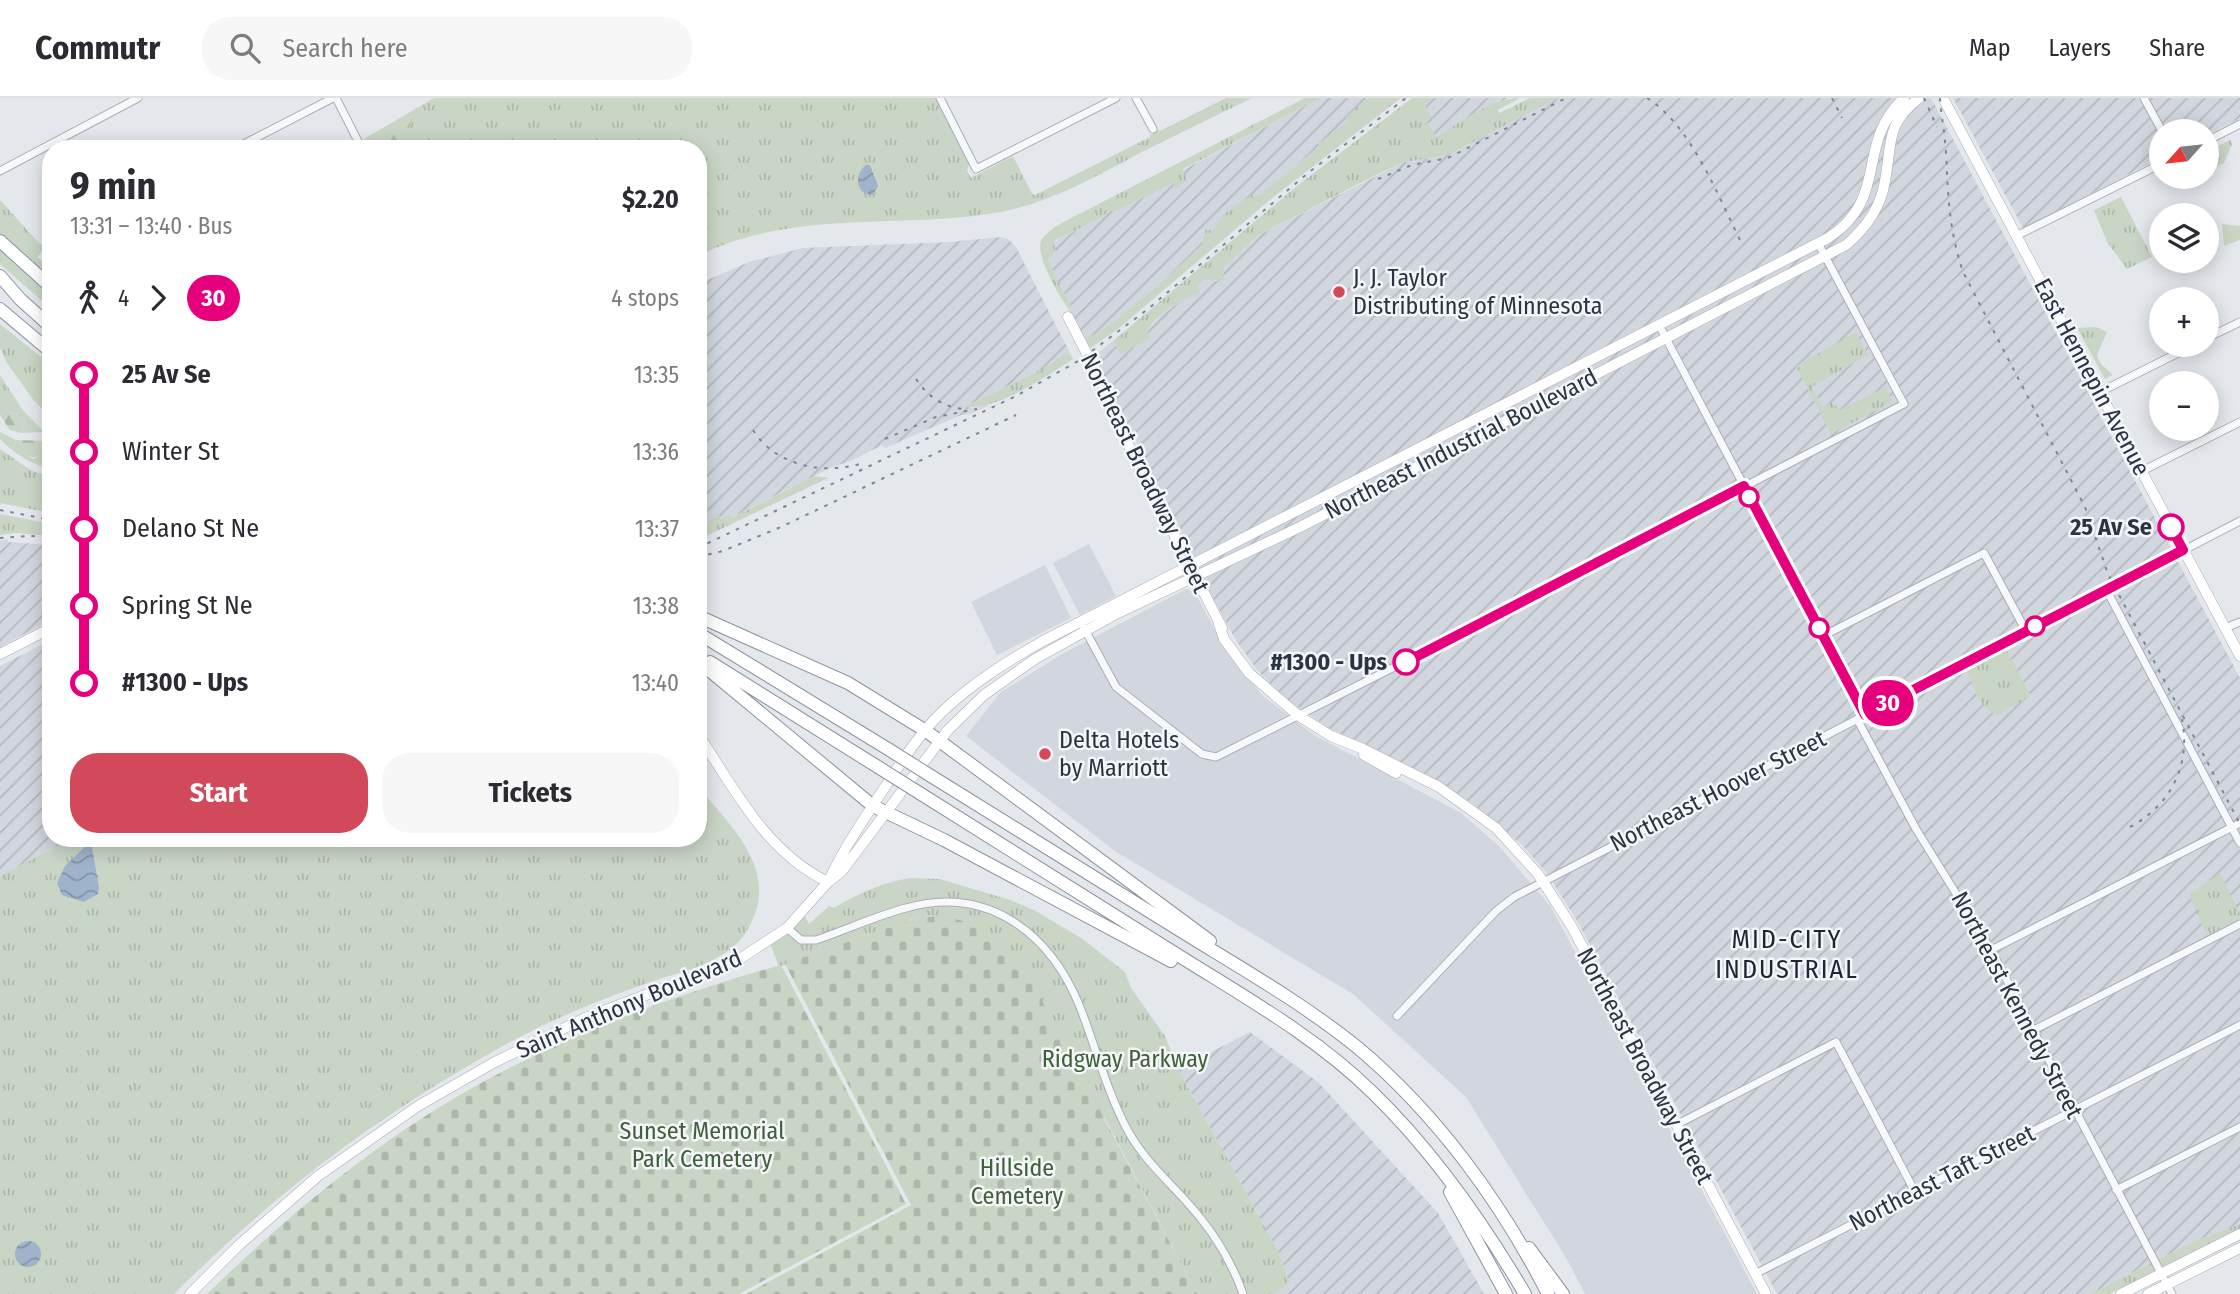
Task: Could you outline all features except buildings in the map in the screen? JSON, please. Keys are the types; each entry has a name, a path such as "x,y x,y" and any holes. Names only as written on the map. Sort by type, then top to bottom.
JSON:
{"highway":[{"path":"0,241 42,279"},
{"path":"0,276 42,318"},
{"path":"0,309 42,344"},
{"path":"707,620 848,683 926,731 1182,919 1254,976"},
{"path":"707,638 1254,976 1328,1025 1385,1073 1454,1148 1563,1294"},
{"path":"707,661 1311,1041 1371,1091 1422,1147 1479,1218 1525,1294"},
{"path":"707,668 873,806 1128,936 1311,1041"},
{"path":"1422,1147 1466,1219 1506,1294"},
{"path":"1507,1221 1548,1294"}],"street":[{"path":"59,140 138,98"},
{"path":"252,140 335,98 357,140"},
{"path":"940,98 976,169 1116,98"},
{"path":"1136,98 1153,129"},
{"name":"Northeast Industrial Boulevard","path":"940,741 962,715 1005,678 1084,626 1191,566 1818,243 1842,228 1861,206 1868,189 1873,152 1879,132 1890,113 1904,98"},
{"name":"Northeast Industrial Boulevard","path":"926,731 941,713 976,684 1030,649 1195,578 1300,527 1852,240 1874,212 1885,181 1891,136 1905,111 1919,98"},
{"name":"East Hennepin Avenue","path":"1943,98 2240,656"},
{"path":"2144,98 2155,119"},
{"path":"2219,135 2240,124"},
{"path":"0,171 42,149"},
{"path":"2016,236 2149,170"},
{"path":"1084,626 1116,687 1207,757 1221,755 1904,404 1818,243"},
{"name":"Northeast Broadway Street","path":"1070,320 1103,385 1108,405 1219,624 1266,687 1299,716 1324,733 1377,756 1450,794 1496,828 1543,881 1575,934 1766,1294"},
{"path":"2219,332 2240,322"},
{"name":"Northeast Kennedy Street","path":"1659,325 1823,636 1916,829 1990,950 2166,1284"},
{"path":"2100,392 2170,357"},
{"path":"2142,471 2240,422"},
{"name":"Northeast Hoover Street","path":"1397,1016 1496,911 1514,897 2240,521"},
{"path":"1823,636 1984,553 2026,631"},
{"path":"2106,589 2240,843"},
{"path":"2225,628 2240,622"},
{"path":"0,654 42,633"},
{"name":"Saint Anthony Boulevard","path":"828,883 836,865 873,806 926,731"},
{"name":"Saint Anthony Boulevard","path":"190,1294 239,1245 318,1176 429,1099 493,1063 584,1018 738,960 787,928 842,871 940,741"},
{"path":"707,748 755,821 781,849 808,872 828,883"},
{"path":"1990,950 2240,823"},
{"path":"787,928 801,940 816,940 906,907 967,902 1010,918 1024,928 1049,953 1070,986 1116,1104 1136,1143 1149,1162 1185,1200 1215,1238 1236,1274 1243,1294"},
{"path":"2032,1031 2240,924"},
{"name":"Northeast Taft Street","path":"1755,1274 2240,1025"},
{"path":"1676,1125 1836,1042 1915,1192"},
{"path":"2116,1190 2240,1127"},
{"path":"2121,1294 2166,1284 2240,1234"},
{"path":"2148,1294 2240,1248"}],"shaded area":[{"path":"1321,98 1368,98 1347,117 1349,121 1318,144 1320,146 1259,195 1225,213 1212,232 1207,229 1202,245 1171,274 1111,324 1084,341 1048,260 1056,251 1054,245 1057,240 1101,218 1108,211 1118,210 1173,182 1175,191 1187,178 1183,170"},
{"path":"1434,98 1508,98 1473,115 1437,138 1426,121 1425,104"},
{"path":"1558,98 1931,98 2240,678 2240,1224 2195,1241 2090,1294 1777,1294 1576,919 1546,872 1522,845 1472,803 1434,780 1332,730 1285,698 1258,671 1237,642 1199,573 1094,356 1113,341 1120,354 1151,339 1147,330 1161,315 1185,298 1201,280 1217,281 1224,273 1224,268 1259,235 1404,162 1454,152"},
{"path":"1953,98 2240,98 2240,118 2219,129 2219,119 2149,119 2149,164 2023,228"},
{"path":"1000,237 1008,239 1016,247 1071,355 1066,353 1037,372 966,406 972,408 989,405 971,414 961,415 885,448 882,445 731,518 721,519 719,516 707,523 707,280 749,262 803,248 950,242"},
{"path":"7,539 8,542 42,544 42,625 0,647 0,541"},
{"path":"1089,544 1116,596 1080,615 1053,563"},
{"path":"1045,565 1071,618 997,655 971,602"},
{"path":"1186,589 1194,591 1226,650 1262,695 1314,735 1461,813 1499,846 1551,907 1757,1294 1585,1294 1568,1261 1466,1097 1353,994 1115,851 966,736 1001,692 1064,653"},
{"path":"42,645 42,847 56,847 0,876 0,666"},
{"path":"1250,1032 1319,1083 1438,1213 1484,1294 1275,1294 1289,1283 1279,1253 1178,1069"}],"green space":[{"path":"434,98 936,98 969,163 967,171 971,178 1013,156 1032,194 1035,195 1226,98 1252,98 1074,187 1020,208 963,217 847,223 771,231 734,241 707,252 707,140 364,139"},
{"path":"1305,98 1321,98 1183,169 1187,179 1175,191 1173,183 1118,210 1108,211 1101,218 1056,240 1056,251 1048,260 1072,309 1068,308 1048,274 1041,254 1042,239 1049,231"},
{"path":"1368,98 1401,98 1271,199 1118,329 1089,349 1084,341 1111,324 1171,274 1202,245 1206,229 1212,231 1225,213 1252,194 1259,195 1319,147 1318,144 1348,121 1346,117"},
{"path":"1412,98 1434,98 1425,104 1431,117 1426,121 1437,137 1498,102 1520,98 1498,110 1499,113 1530,98 1558,98 1454,152 1404,162 1259,235 1224,268 1223,280 1201,280 1197,285 1200,293 1170,307 1152,324 1147,330 1151,339 1120,354 1113,341 1297,186"},
{"path":"414,111 406,140 364,139"},
{"path":"2230,140 2232,144 2224,163 2219,165 2219,146"},
{"path":"2121,197 2149,251 2149,258 2127,269 2107,242 2094,210"},
{"path":"0,200 42,245 42,251 37,257 42,261 42,273 0,235"},
{"path":"2222,224 2240,226 2240,240 2224,246"},
{"path":"0,250 42,287 42,301 0,264"},
{"path":"0,324 42,358 42,409 7,363 0,348"},
{"path":"2096,327 2107,332 2097,355 2100,363 2113,375 2105,379 2077,328"},
{"path":"1856,332 1868,355 1811,387 1823,407 1832,402 1840,410 1886,387 1892,402 1831,434 1796,366"},
{"path":"1066,353 1073,359 1020,391 991,404 964,407 1037,372"},
{"path":"0,375 22,409 42,432 21,433 24,425 20,418 0,404"},
{"path":"0,404 20,418 24,425 21,433 10,430 0,415"},
{"path":"0,432 16,440 13,448 33,459 42,456 42,466 17,454 0,439"},
{"path":"16,440 42,441 42,455 27,456 13,448"},
{"path":"0,449 32,471 42,474 42,511 0,503"},
{"path":"814,476 828,478 707,536 709,520 730,515 732,518"},
{"path":"0,514 42,522 42,535 0,535"},
{"path":"2006,649 2031,696 1998,715 1982,703 1966,670"},
{"path":"707,797 738,835 748,852 756,870 759,889 757,908 748,929 729,950 705,964 623,992 550,1022 443,1081 370,1129 302,1179 174,1294 0,1294 0,876 56,847 707,847"},
{"path":"2220,873 2240,918 2207,936 2189,895"},
{"name":"Ridgway Parkway","path":"910,878 940,879 1034,910 1081,938 1125,972 1131,988 1165,1036 1178,1069 1279,1253 1289,1283 1275,1294 1197,1294 1106,1120 939,916 913,919 779,967 769,940 803,913 809,924 829,906 834,908 870,889"},
{"name":"Hillside Cemetery","path":"939,916 969,922 1015,950 1197,1294 746,1294 911,1205 785,964 913,919"},
{"name":"Sunset Memorial Park Cemetery","path":"781,965 906,1204 739,1294 207,1294 282,1225 334,1182 388,1141 459,1096 547,1050 639,1011"},
{"path":"2240,1224 2240,1229 2109,1294 2090,1294 2195,1241"}],"water":[{"path":"866,165 870,165 878,186 873,195 863,192 858,183 860,173"},
{"path":"85,847 92,847 98,894 84,902 62,895 57,883 65,866"},
{"path":"28,1241 37,1245 41,1254 37,1263 28,1267 19,1263 15,1254 19,1245"}],"railway":[{"path":"707,544 1016,396 1080,360 1148,309 1308,173 1406,98"},
{"path":"1378,179 1412,165 1448,158 1566,98"},
{"path":"1647,98 1678,126 1691,145 1743,246"},
{"path":"1832,98 1842,118"},
{"path":"1924,98 1937,127"},
{"path":"1940,98 1950,212 1963,272 2085,507 2108,574 2240,824"},
{"path":"916,379 936,400 963,409"},
{"path":"885,439 936,417 977,409"},
{"path":"707,555 781,527 1016,415"},
{"path":"753,430 774,452 800,464 830,468 860,464"},
{"path":"0,510 42,518"},
{"path":"0,538 42,537"},
{"path":"2130,827 2157,807 2175,782 2183,752 2182,719"}],"bus line":[{"name":"30","path":"1406,662 1744,486 1865,715 2183,550 2171,527"}],"place":[{"name":"J. J. Taylor Distributing of Minnesota","path":"1339,292"},
{"name":"25 Av Se","path":"2171,527"},
{"name":"#1300 - Ups","path":"1406,662"},
{"name":"Delta Hotels by Marriott","path":"1045,754"}],"district":[{"name":"MID-CITY INDUSTRIAL","path":"1787,954"}]}
